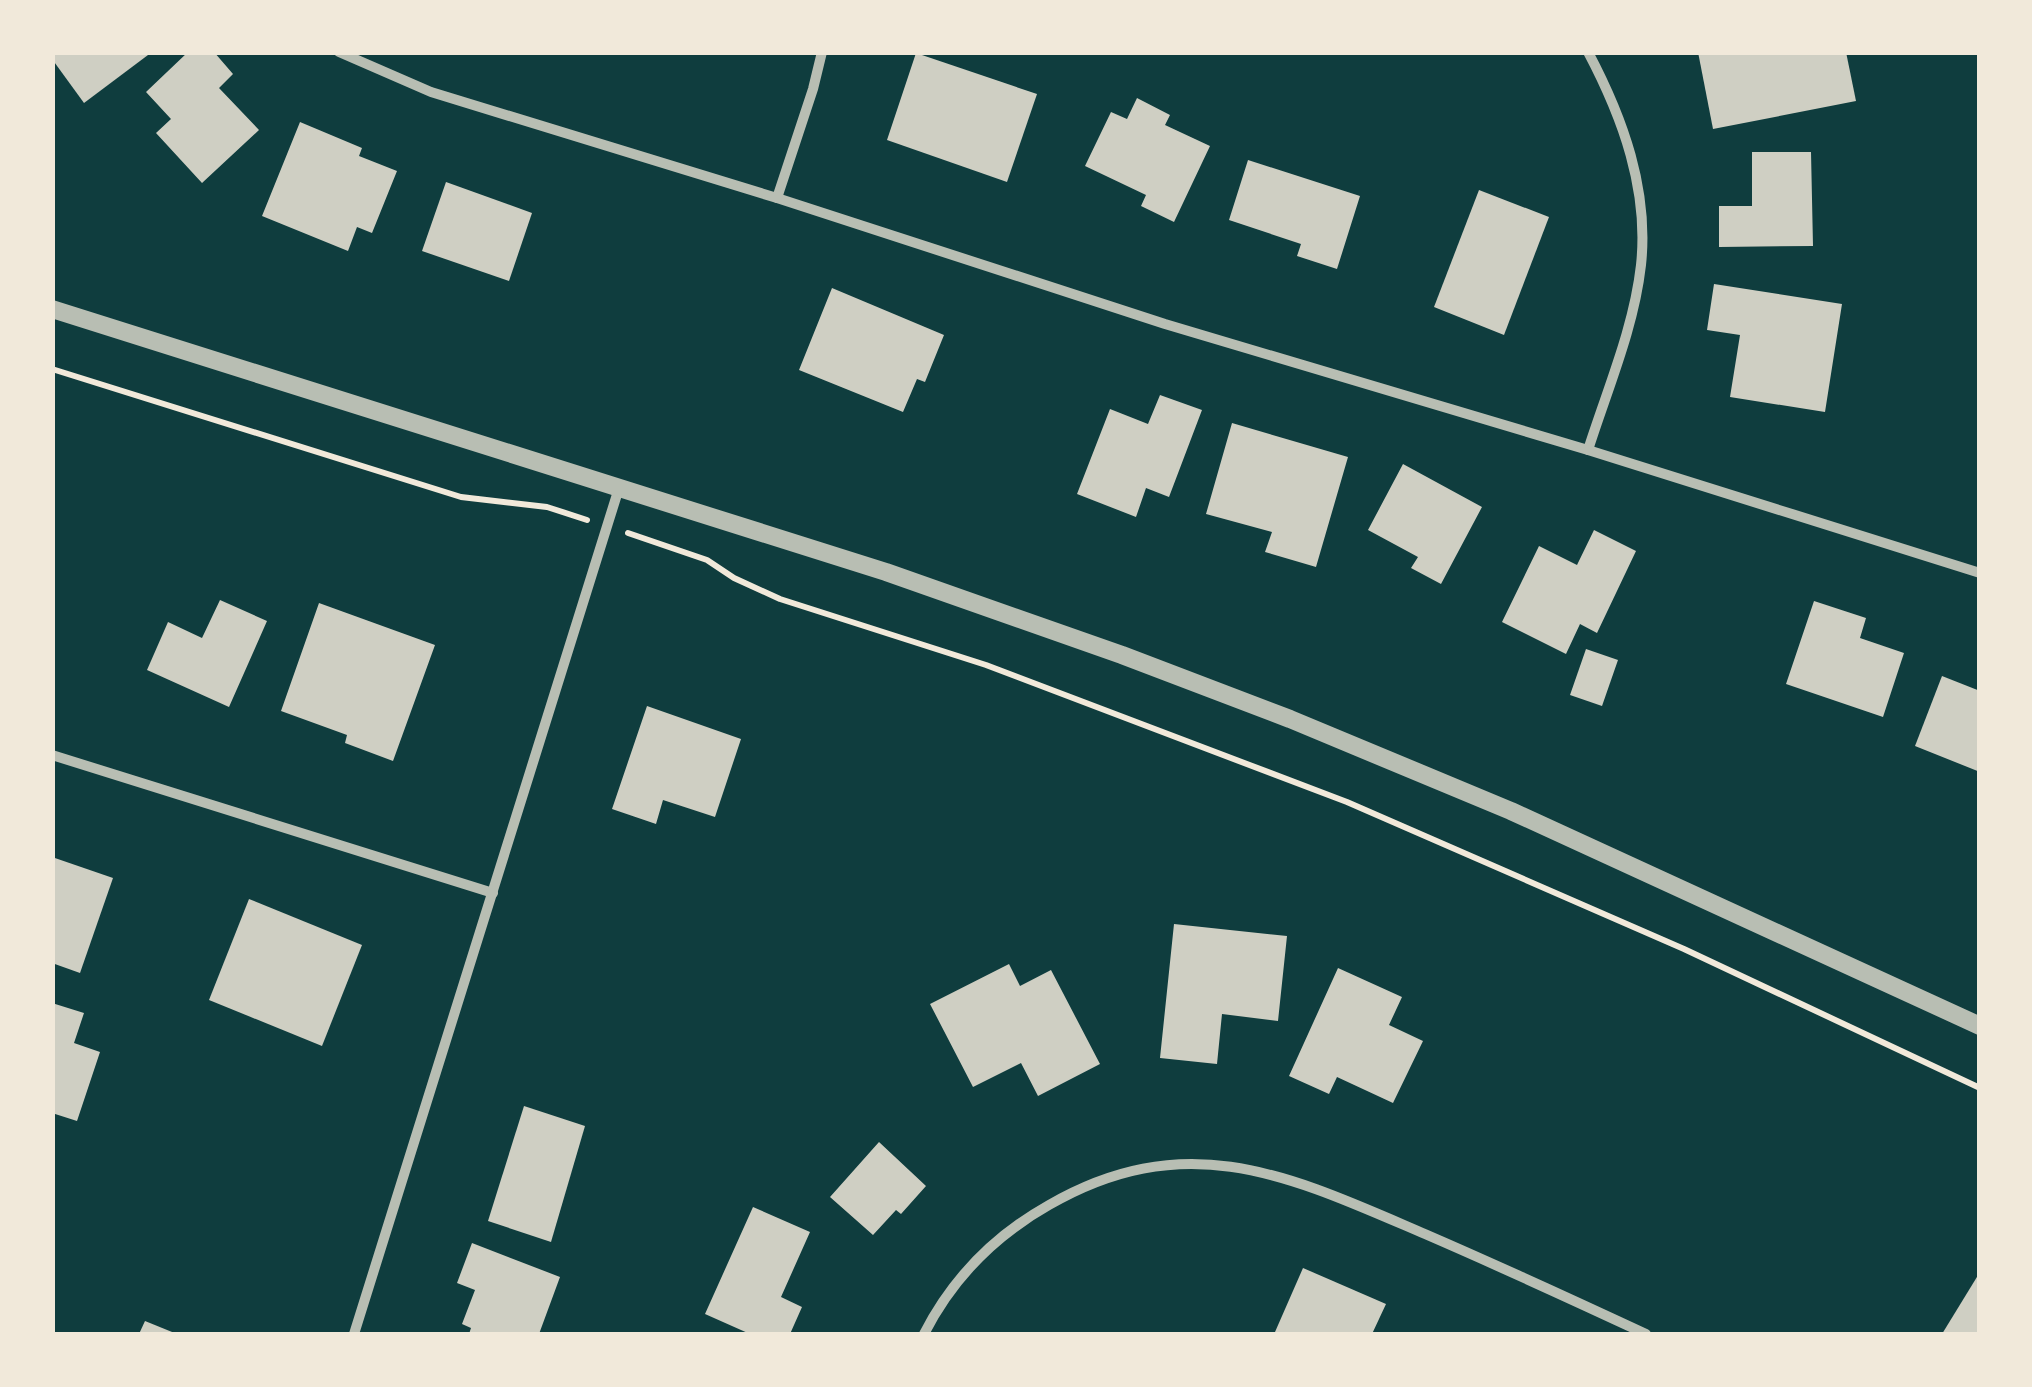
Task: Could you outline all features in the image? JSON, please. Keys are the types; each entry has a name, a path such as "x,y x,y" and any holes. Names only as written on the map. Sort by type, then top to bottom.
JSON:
{"street":[{"path":"339,52 431,92 777,198 1164,324 1588,450 1980,573"},
{"path":"777,198 822,52"},
{"path":"1588,52 1619,116 1630,152 1638,188 1642,245 1629,323 1588,450"},
{"path":"52,309 886,572 1274,712 1511,811 1980,1026"},
{"path":"354,1334 619,488"},
{"path":"52,755 493,893"},
{"path":"924,1334 961,1276 998,1240 1039,1210 1082,1188 1128,1172 1204,1164 1277,1174 1315,1188 1646,1334"}],"path":[{"path":"52,369 461,497 548,507"},
{"path":"669,545 707,560 734,578 780,599 986,664 1347,802 1684,948 1980,1088"}],"building":[{"path":"52,52 152,52 84,103 52,59"},
{"path":"188,52 214,52 233,74 219,88 259,130 202,183 156,133 171,119 146,92"},
{"path":"1698,52 1846,52 1856,101 1713,129"},
{"path":"916,53 1037,94 1007,182 887,140"},
{"path":"1137,98 1170,115 1165,125 1210,146 1174,222 1141,206 1146,195 1085,166 1111,112 1127,119"},
{"path":"300,122 362,148 359,156 397,171 372,233 357,227 348,251 262,216"},
{"path":"1752,152 1811,152 1813,246 1719,247 1719,206 1752,206"},
{"path":"1248,160 1360,196 1337,269 1297,256 1301,244 1229,220"},
{"path":"446,182 532,213 509,281 422,251"},
{"path":"1479,190 1549,217 1504,335 1434,307"},
{"path":"1714,284 1842,304 1825,412 1730,397 1740,335 1707,330"},
{"path":"832,288 944,335 925,382 917,379 903,412 799,370"},
{"path":"1160,395 1202,410 1169,497 1146,488 1136,517 1077,494 1110,409 1148,424"},
{"path":"1232,423 1348,457 1316,567 1265,552 1272,532 1206,514"},
{"path":"1403,464 1482,507 1441,584 1411,568 1418,557 1368,530"},
{"path":"1594,530 1636,551 1597,633 1580,624 1566,654 1502,622 1539,546 1577,565"},
{"path":"220,600 267,621 229,707 147,670 168,622 202,638"},
{"path":"1814,601 1866,618 1860,638 1904,653 1883,717 1786,684"},
{"path":"319,603 435,645 393,761 345,743 347,735 281,711"},
{"path":"1586,649 1618,660 1602,706 1570,695"},
{"path":"1942,676 1980,691 1980,772 1915,746"},
{"path":"647,706 741,739 715,817 663,800 656,824 612,809"},
{"path":"52,857 113,878 80,973 52,963"},
{"path":"249,899 362,945 322,1046 209,1000"},
{"path":"1174,924 1287,936 1278,1021 1222,1014 1217,1064 1160,1058"},
{"path":"1009,964 1020,986 1051,970 1100,1064 1038,1096 1021,1063 973,1087 930,1004"},
{"path":"1338,968 1402,997 1389,1025 1423,1041 1393,1103 1337,1077 1329,1094 1289,1076"},
{"path":"52,1003 84,1013 74,1043 100,1052 77,1121 52,1113"},
{"path":"524,1106 585,1126 551,1242 488,1221"},
{"path":"879,1142 926,1186 901,1214 896,1210 873,1235 830,1197"},
{"path":"753,1207 810,1232 781,1297 802,1307 790,1334 750,1334 705,1314"},
{"path":"472,1243 560,1277 539,1334 469,1334 471,1328 462,1324 475,1290 457,1283"},
{"path":"1303,1268 1386,1304 1372,1334 1275,1332"},
{"path":"1980,1272 1980,1334 1942,1334"},
{"path":"145,1321 177,1334 139,1334"}]}
